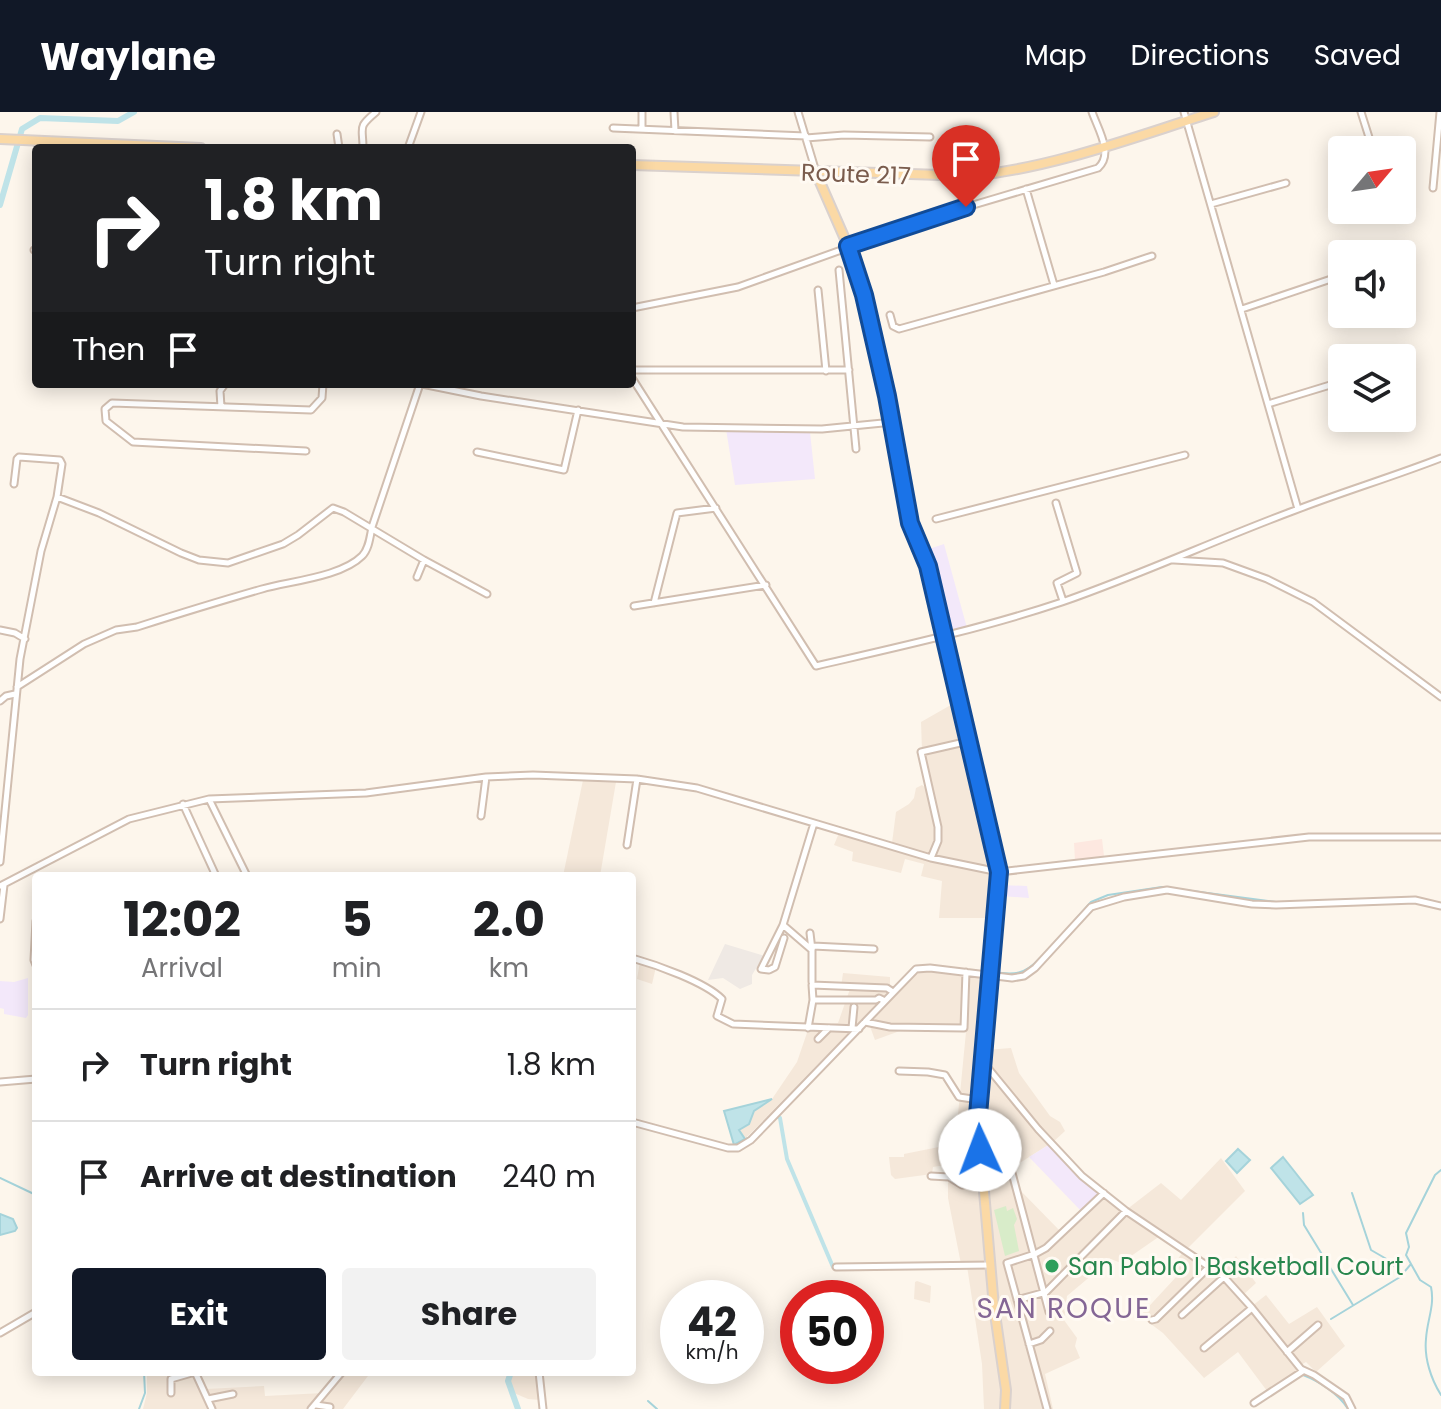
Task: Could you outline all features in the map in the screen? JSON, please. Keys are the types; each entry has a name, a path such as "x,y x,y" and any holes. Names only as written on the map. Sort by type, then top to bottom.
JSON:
{"main road":[{"name":"Route 217","path":"636,165 972,176 1011,172 1105,148 1185,116 1214,112"},
{"path":"0,141 107,144"},
{"path":"816,173 848,246 864,295 893,422 910,523 928,566 999,872 978,1122 998,1346 1006,1390 1005,1409"}],"street":[{"path":"362,144 362,123 376,112"},
{"path":"409,144 421,112"},
{"path":"642,112 642,128"},
{"path":"674,112 675,131"},
{"path":"798,112 816,173"},
{"path":"636,307 738,287 848,246 1098,168 1104,164 1107,152 1092,112"},
{"path":"1361,112 1369,136"},
{"path":"1433,188 1440,112"},
{"path":"1185,116 1298,509"},
{"path":"613,128 806,137 930,137"},
{"path":"337,134 338,144"},
{"path":"1211,204 1286,183"},
{"path":"1026,189 1054,285"},
{"path":"890,315 893,326 899,329 1152,256"},
{"path":"839,270 856,449"},
{"path":"1242,309 1328,280"},
{"path":"818,290 826,371"},
{"path":"636,370 849,370"},
{"path":"636,384 816,666 944,637 1063,601 1298,509 1441,458"},
{"path":"1268,404 1328,386"},
{"path":"221,407 222,388"},
{"path":"306,451 133,442 106,421 105,409 112,403 311,410 322,398 323,388"},
{"path":"0,701 84,644 116,630 137,627 331,572 364,554 420,388"},
{"path":"441,388 662,424 809,429 854,428 893,422"},
{"path":"477,452 564,470 578,410"},
{"path":"936,519 1185,455"},
{"path":"0,862 17,687 41,551 57,497 62,464 60,460 19,457 14,484"},
{"path":"57,497 118,521 199,560 228,563 283,544 333,508 372,527 487,594"},
{"path":"1056,503 1077,573 1057,583 1063,601"},
{"path":"654,603 677,513 716,508"},
{"path":"417,577 424,560"},
{"path":"1173,560 1223,563 1302,596 1441,697"},
{"path":"634,606 766,585"},
{"path":"0,630 25,639"},
{"path":"931,858 938,841 938,827 921,752 969,741"},
{"path":"0,919 2,885 129,819 209,799 366,793 486,777 533,775 637,779 697,788 931,858 999,872 1309,837 1441,837"},
{"path":"481,816 486,777"},
{"path":"627,845 637,779"},
{"path":"209,799 245,872"},
{"path":"183,804 214,872"},
{"path":"784,938 775,967 761,969 783,925 814,823"},
{"path":"40,872 41,864"},
{"path":"636,1123 738,1148 751,1140 855,1028 865,1022 916,969 1012,978 1024,976 1091,907 1111,899 1167,890 1264,905 1415,900 1441,906"},
{"path":"783,925 812,950"},
{"path":"810,933 812,982"},
{"path":"812,950 813,946 827,945 874,949"},
{"path":"636,959 699,982 708,991 719,995 722,999 717,1016 733,1024 855,1028"},
{"path":"865,1022 890,1027 964,1028 966,972"},
{"path":"808,1028 812,985 887,988 893,992"},
{"path":"813,1000 879,998 885,1001"},
{"path":"854,1007 855,1028"},
{"path":"818,1039 830,1027"},
{"path":"983,1062 1065,1159 1126,1211 1224,1277 1303,1371 1346,1397 1352,1409"},
{"path":"899,1071 945,1075 959,1097 979,1100"},
{"path":"0,1082 32,1079"},
{"path":"931,1176 949,1177 961,1185 1007,1171 1012,1173 1049,1312"},
{"path":"1047,1409 1007,1263 1035,1254 1063,1233 1104,1193"},
{"path":"1017,1300 1046,1292 1126,1211"},
{"path":"836,1267 991,1265"},
{"path":"1152,1320 1210,1266"},
{"path":"1182,1315 1224,1277"},
{"path":"1204,1348 1252,1308"},
{"path":"0,1333 32,1314"},
{"path":"1287,1352 1318,1325"},
{"path":"1029,1344 1041,1340 1050,1331"},
{"path":"1254,1403 1303,1371"},
{"path":"171,1393 171,1379 181,1376"},
{"path":"197,1376 212,1409"},
{"path":"313,1407 339,1376"},
{"path":"539,1376 543,1409"},
{"path":"208,1399 233,1394"},
{"path":"313,1407 330,1407"}],"shaded area":[{"path":"726,429 810,432 815,479 735,485"},
{"path":"944,544 967,628 946,634 926,550"},
{"path":"956,702 995,870 935,857 939,841 922,751 921,722"},
{"path":"583,780 616,782 601,872 564,872"},
{"path":"922,785 927,789 936,828 933,857 892,843 896,812 909,804 916,788"},
{"path":"839,833 999,875 994,918 939,918 942,881 921,876 924,864 905,859 901,873 852,861 853,852 834,845"},
{"path":"1102,839 1104,856 1075,860 1074,843"},
{"path":"1000,885 1027,886 1029,898 1000,896"},
{"path":"725,944 768,957 765,963 761,960 752,975 752,984 740,989 723,978 708,980"},
{"path":"640,961 656,967 652,984 637,979"},
{"path":"917,970 989,976 977,1095 989,1264 961,1264 948,1198 948,1179 962,1183 958,1147 955,1145 966,1032 952,1028 908,1028 875,1040 868,1021"},
{"path":"843,973 890,977 890,990 745,1139 739,1130 749,1124 754,1111 772,1099 797,1062 809,1027 838,1023 850,989 841,987"},
{"path":"28,978 26,1018 4,1014 4,1009 0,1008 0,981 14,982"},
{"path":"1011,1048 1019,1073 1050,1116 1060,1122 1065,1131 1052,1143 985,1062 986,1050"},
{"path":"983,1065 1050,1144 1007,1171 982,1178 978,1118"},
{"path":"1050,1144 1100,1195 1083,1213 1029,1157"},
{"path":"944,1146 946,1165 933,1167 932,1174 895,1179 891,1175 889,1157 904,1157 904,1154"},
{"path":"1221,1158 1245,1191 1187,1249 1126,1210 1161,1183 1181,1200"},
{"path":"1011,1172 1017,1187 1062,1233 1045,1248 1006,1264 1047,1409 1007,1409 982,1179"},
{"path":"1103,1196 1123,1212 1046,1288 1036,1255"},
{"path":"1126,1213 1160,1236 1121,1263 1111,1259 1067,1296 1064,1320 1077,1338 1075,1346 1080,1358 1045,1374 1053,1409 1050,1409 1009,1264 1034,1255 1046,1295"},
{"path":"1183,1252 1222,1279 1300,1373 1270,1395 1238,1352 1204,1378 1163,1333 1140,1316 1177,1276 1172,1267"},
{"path":"1236,1256 1256,1283 1242,1296 1220,1274"},
{"path":"967,1266 988,1266 1004,1409 984,1409 982,1364"},
{"path":"917,1281 931,1286 930,1303 914,1299"},
{"path":"1266,1295 1289,1324 1317,1307 1345,1346 1316,1372 1306,1362 1299,1366 1252,1306"},
{"path":"147,1376 194,1376 210,1409 143,1409"},
{"path":"340,1376 368,1376 343,1409 313,1409"},
{"path":"512,1376 537,1376 540,1400 514,1393"},
{"path":"264,1386 265,1396 323,1393 310,1409 214,1409 205,1389"}],"green space":[{"path":"1006,1206 1007,1211 1013,1208 1017,1219 1014,1225 1019,1251 1005,1256 994,1210"}],"water":[{"path":"772,1099 754,1111 749,1124 739,1130 745,1139 734,1145 724,1111"},
{"path":"1238,1149 1250,1160 1237,1173 1226,1161"},
{"path":"1283,1157 1313,1195 1300,1204 1271,1168"},
{"path":"0,1214 13,1219 17,1228 15,1231 0,1235"}],"waterway":[{"path":"0,205 22,129 40,118 118,121 134,112"},
{"path":"1053,945 1091,902 1108,895 1162,887 1276,902"},
{"path":"993,972 1019,972 1040,958"},
{"path":"968,970 987,972"},
{"path":"893,989 911,971"},
{"path":"806,1079 835,1049"},
{"path":"733,1146 750,1137 782,1104"},
{"path":"769,1118 780,1118 787,1159 833,1267"},
{"path":"1441,1170 1435,1175 1406,1233 1409,1247 1406,1255 1420,1280 1431,1287 1426,1354 1431,1375 1441,1395"},
{"path":"0,1178 32,1193"},
{"path":"1352,1193 1371,1250 1390,1261 1402,1275"},
{"path":"1303,1213 1304,1225 1353,1305"},
{"path":"1331,1319 1400,1277 1411,1264"},
{"path":"1303,1375 1328,1389 1348,1409"},
{"path":"139,1409 145,1393 144,1376"},
{"path":"510,1376 508,1381 518,1409"},
{"path":"648,1401 657,1409"}],"place":[{"name":"San Pablo I Basketball Court","path":"1052,1266"}],"district":[{"name":"SAN ROQUE","path":"1064,1308"}],"route":[{"path":"966,207 848,246 864,295 893,422 910,523 928,566 999,872 978,1115 980,1150"}]}
